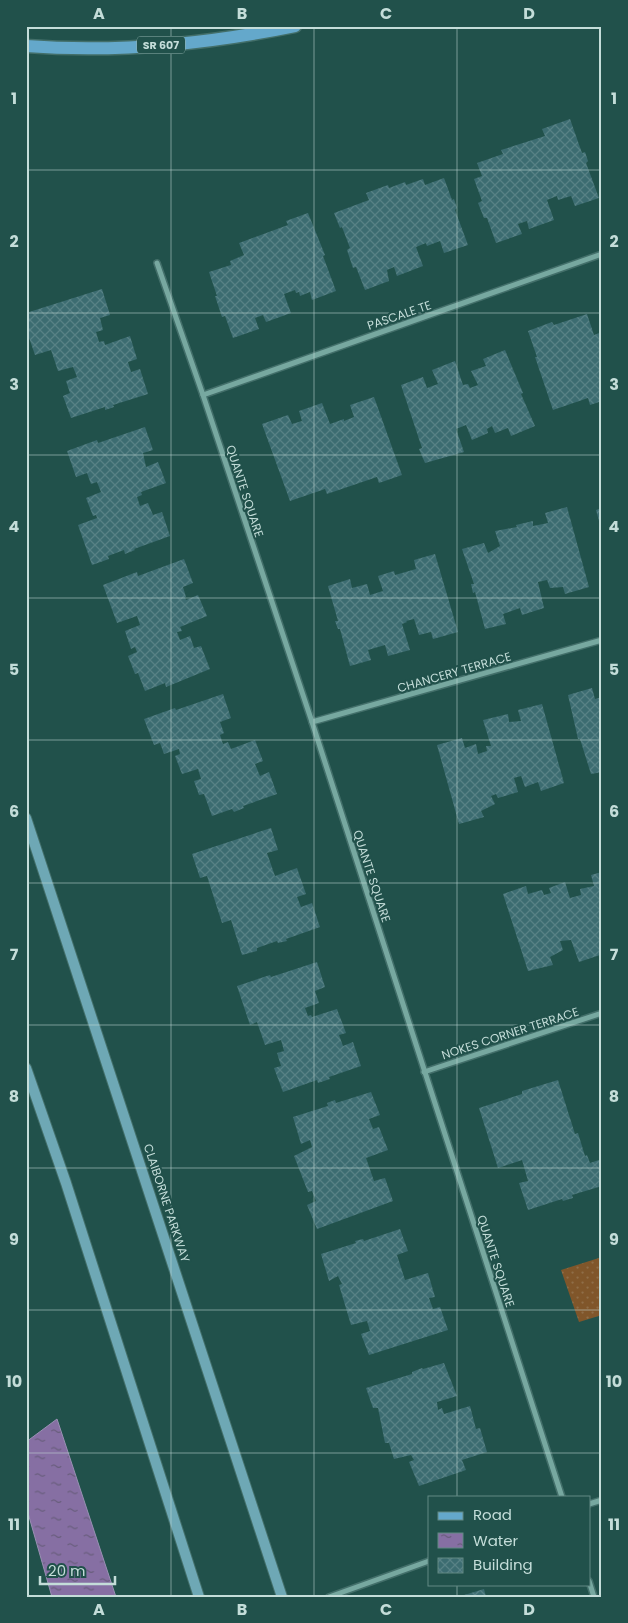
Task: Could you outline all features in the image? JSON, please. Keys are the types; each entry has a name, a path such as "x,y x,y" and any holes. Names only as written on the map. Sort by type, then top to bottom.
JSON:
{"main road":[{"name":"SR 607","path":"26,46 73,48 190,44 295,26"},
{"name":"CLAIBORNE PARKWAY","path":"26,818 282,1597"},
{"path":"26,1068 66,1183 199,1597"}],"street":[{"name":"PASCALE TE","path":"203,395 602,254"},
{"name":"QUANTE SQUARE","path":"157,263 312,722 562,1496"},
{"name":"CHANCERY TERRACE","path":"312,722 602,640"},
{"name":"NOKES CORNER TERRACE","path":"424,1072 602,1013"},
{"path":"590,1504 602,1500"},
{"path":"329,1597 428,1561"},
{"path":"590,1584 594,1597"}],"shaded area":[{"path":"602,1257 602,1315 579,1322 561,1270"}],"water":[{"path":"57,1419 116,1597 52,1597 26,1506 26,1442"}],"building":[{"path":"570,119 582,153 585,152 588,161 586,163 599,198 575,206 571,196 558,200 557,196 547,200 554,220 529,229 527,221 518,224 522,234 496,243 487,218 484,218 478,203 482,201 474,179 482,176 477,163 503,154 501,150 545,136 542,129"},
{"path":"444,178 452,200 454,199 457,208 455,210 468,245 444,253 440,241 427,246 426,243 416,247 423,266 397,276 394,267 387,270 389,281 365,290 356,267 353,268 347,250 350,248 334,213 369,200 366,193 388,185 389,188 405,182 406,185 423,179 425,185"},
{"path":"308,213 325,255 323,256 336,291 312,300 310,292 300,296 299,292 296,293 295,290 284,294 291,313 266,322 263,315 255,318 259,329 233,338 225,316 222,317 209,272 231,265 230,261 244,255 239,243 288,225 286,221"},
{"path":"102,289 110,315 100,318 103,330 96,332 99,342 104,341 105,345 130,336 137,359 128,362 131,372 140,369 148,394 113,405 114,407 105,410 105,407 71,418 63,396 70,393 66,381 77,377 73,367 58,371 51,350 35,355 26,329 26,313"},
{"path":"587,314 594,335 602,332 602,401 590,405 588,398 553,410 528,331 552,322 554,325"},
{"path":"505,350 535,426 511,436 508,428 495,433 492,426 487,429 488,433 472,440 466,425 456,429 464,452 425,463 419,449 422,448 401,385 423,377 427,388 438,384 432,370 455,361 463,385 468,384 470,388 478,385 471,371 486,366 483,359"},
{"path":"374,397 402,475 379,483 377,477 327,494 325,489 290,501 262,424 288,415 292,424 302,421 299,411 322,403 330,424 344,419 344,421 354,417 350,405"},
{"path":"145,427 153,450 143,453 146,467 158,462 166,483 141,492 142,495 137,497 140,506 148,503 153,515 162,512 170,536 125,554 124,550 108,556 109,559 92,565 78,525 97,518 96,515 93,516 86,498 101,492 97,482 91,484 87,473 76,477 67,451 97,440 98,443"},
{"path":"567,507 589,587 565,594 563,587 550,588 547,580 538,582 544,608 522,615 520,608 503,614 506,624 485,629 475,592 473,593 471,584 474,584 462,549 484,543 488,553 500,546 495,531 517,527 516,525 533,521 533,526 548,523 545,513"},
{"path":"602,508 602,528 601,528 596,510"},
{"path":"435,554 458,632 433,639 431,632 419,635 414,619 406,621 402,624 410,650 388,656 385,645 368,650 371,660 350,666 340,629 338,629 335,621 338,621 328,586 350,579 352,588 367,584 370,595 383,591 378,576 394,571 395,575 416,569 414,560"},
{"path":"184,559 193,583 183,587 186,600 198,595 207,616 180,627 182,631 177,632 180,640 190,636 194,648 201,646 210,669 166,687 165,683 145,691 138,673 135,674 128,656 137,652 135,647 131,649 125,631 140,625 137,616 117,623 103,585 137,572 138,576"},
{"path":"592,688 595,699 602,697 602,772 591,774 580,739 578,739 568,695"},
{"path":"223,694 231,718 220,722 224,733 220,735 223,744 228,742 231,749 255,740 263,761 255,764 260,776 269,772 277,794 243,806 244,808 234,812 232,809 212,816 204,794 199,795 194,781 201,779 198,769 182,774 175,756 180,754 179,749 164,754 160,743 154,745 144,719"},
{"path":"542,704 564,783 541,791 538,782 525,787 521,776 514,778 518,792 498,798 496,794 491,796 495,804 481,811 484,817 459,824 437,745 462,738 465,748 476,744 478,754 487,751 486,746 491,746 483,720 508,714 509,722 521,721 518,710"},
{"path":"271,828 278,850 267,853 275,876 297,868 306,894 297,897 301,907 312,903 320,927 286,939 287,941 278,943 277,941 257,948 257,951 242,955 231,920 222,923 207,876 200,878 192,854"},
{"path":"602,872 602,952 599,952 600,955 579,962 571,940 560,941 563,950 550,957 553,965 528,971 503,894 526,886 528,894 542,890 544,895 551,893 549,888 565,882 570,898 581,895 580,889 594,886 591,875"},
{"path":"317,962 325,987 315,991 319,1003 305,1008 308,1016 311,1015 312,1017 337,1009 346,1033 339,1035 343,1046 353,1042 361,1066 329,1077 330,1079 318,1083 317,1080 283,1092 274,1068 281,1066 277,1053 284,1051 281,1040 265,1045 257,1022 250,1025 237,986"},
{"path":"558,1080 575,1134 578,1133 585,1156 587,1155 590,1163 599,1160 602,1171 602,1186 572,1195 573,1198 563,1201 562,1199 528,1210 519,1183 528,1181 522,1160 498,1168 479,1108 522,1094 522,1091"},
{"path":"371,1092 380,1115 369,1119 373,1129 379,1127 388,1150 366,1158 374,1181 385,1178 393,1201 317,1229 307,1205 316,1201 312,1191 308,1192 294,1156 312,1147 310,1140 301,1144 293,1117 328,1106 327,1103 335,1100 336,1103"},
{"path":"400,1229 408,1251 397,1255 405,1280 428,1273 435,1297 429,1298 433,1309 440,1307 448,1330 369,1355 361,1334 370,1331 367,1321 351,1325 339,1285 342,1284 338,1276 329,1281 321,1254 356,1243 355,1241 363,1239 364,1241"},
{"path":"444,1363 457,1396 437,1402 438,1410 442,1408 444,1414 470,1406 476,1429 480,1428 487,1452 462,1460 466,1470 419,1486 409,1462 414,1460 411,1455 394,1459 389,1443 385,1443 378,1408 373,1408 366,1388 412,1374 412,1372 422,1368"},
{"path":"484,1589 486,1597 461,1597 461,1596"}]}
